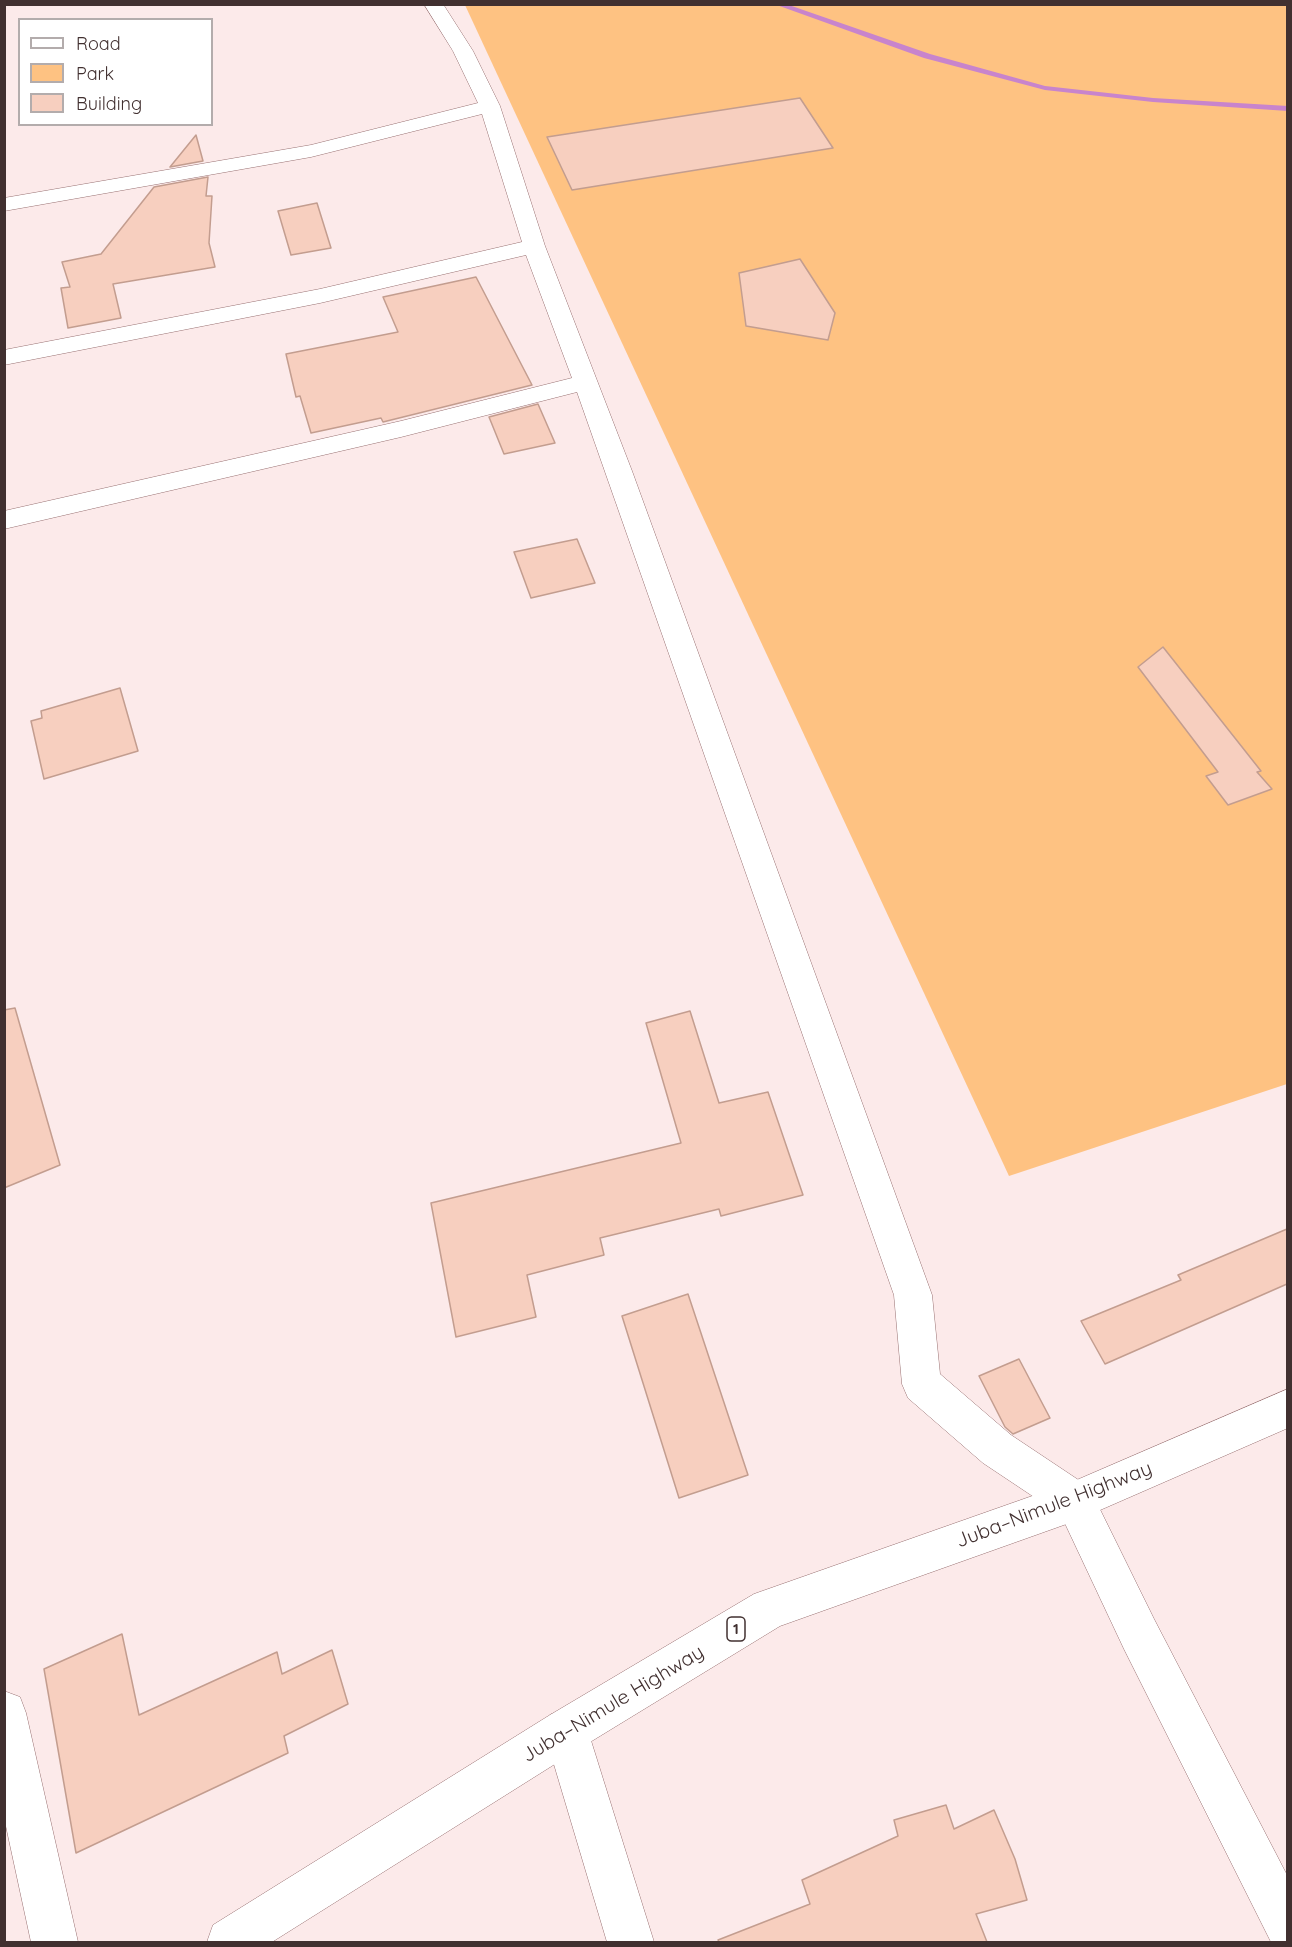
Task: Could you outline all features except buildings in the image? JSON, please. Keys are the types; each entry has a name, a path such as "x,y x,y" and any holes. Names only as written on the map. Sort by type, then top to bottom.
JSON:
{"street":[{"path":"433,4 463,51 490,106 534,246 586,382 913,1295 922,1384 998,1449 1075,1501 1139,1634 1287,1927"},
{"path":"4,205 311,152 490,106"},
{"path":"4,358 320,296 534,246"},
{"path":"4,520 401,429 586,382"},
{"name":"Juba–Nimule Highway","path":"230,1942 566,1731 769,1609 1075,1501 1287,1408"},
{"path":"4,1713 55,1942"},
{"path":"566,1731 631,1942"}],"green space":[{"path":"465,5 1287,5 1287,1084 1009,1176"}],"waterway":[{"path":"777,4 927,56 1045,88 1153,100 1288,109"}]}
